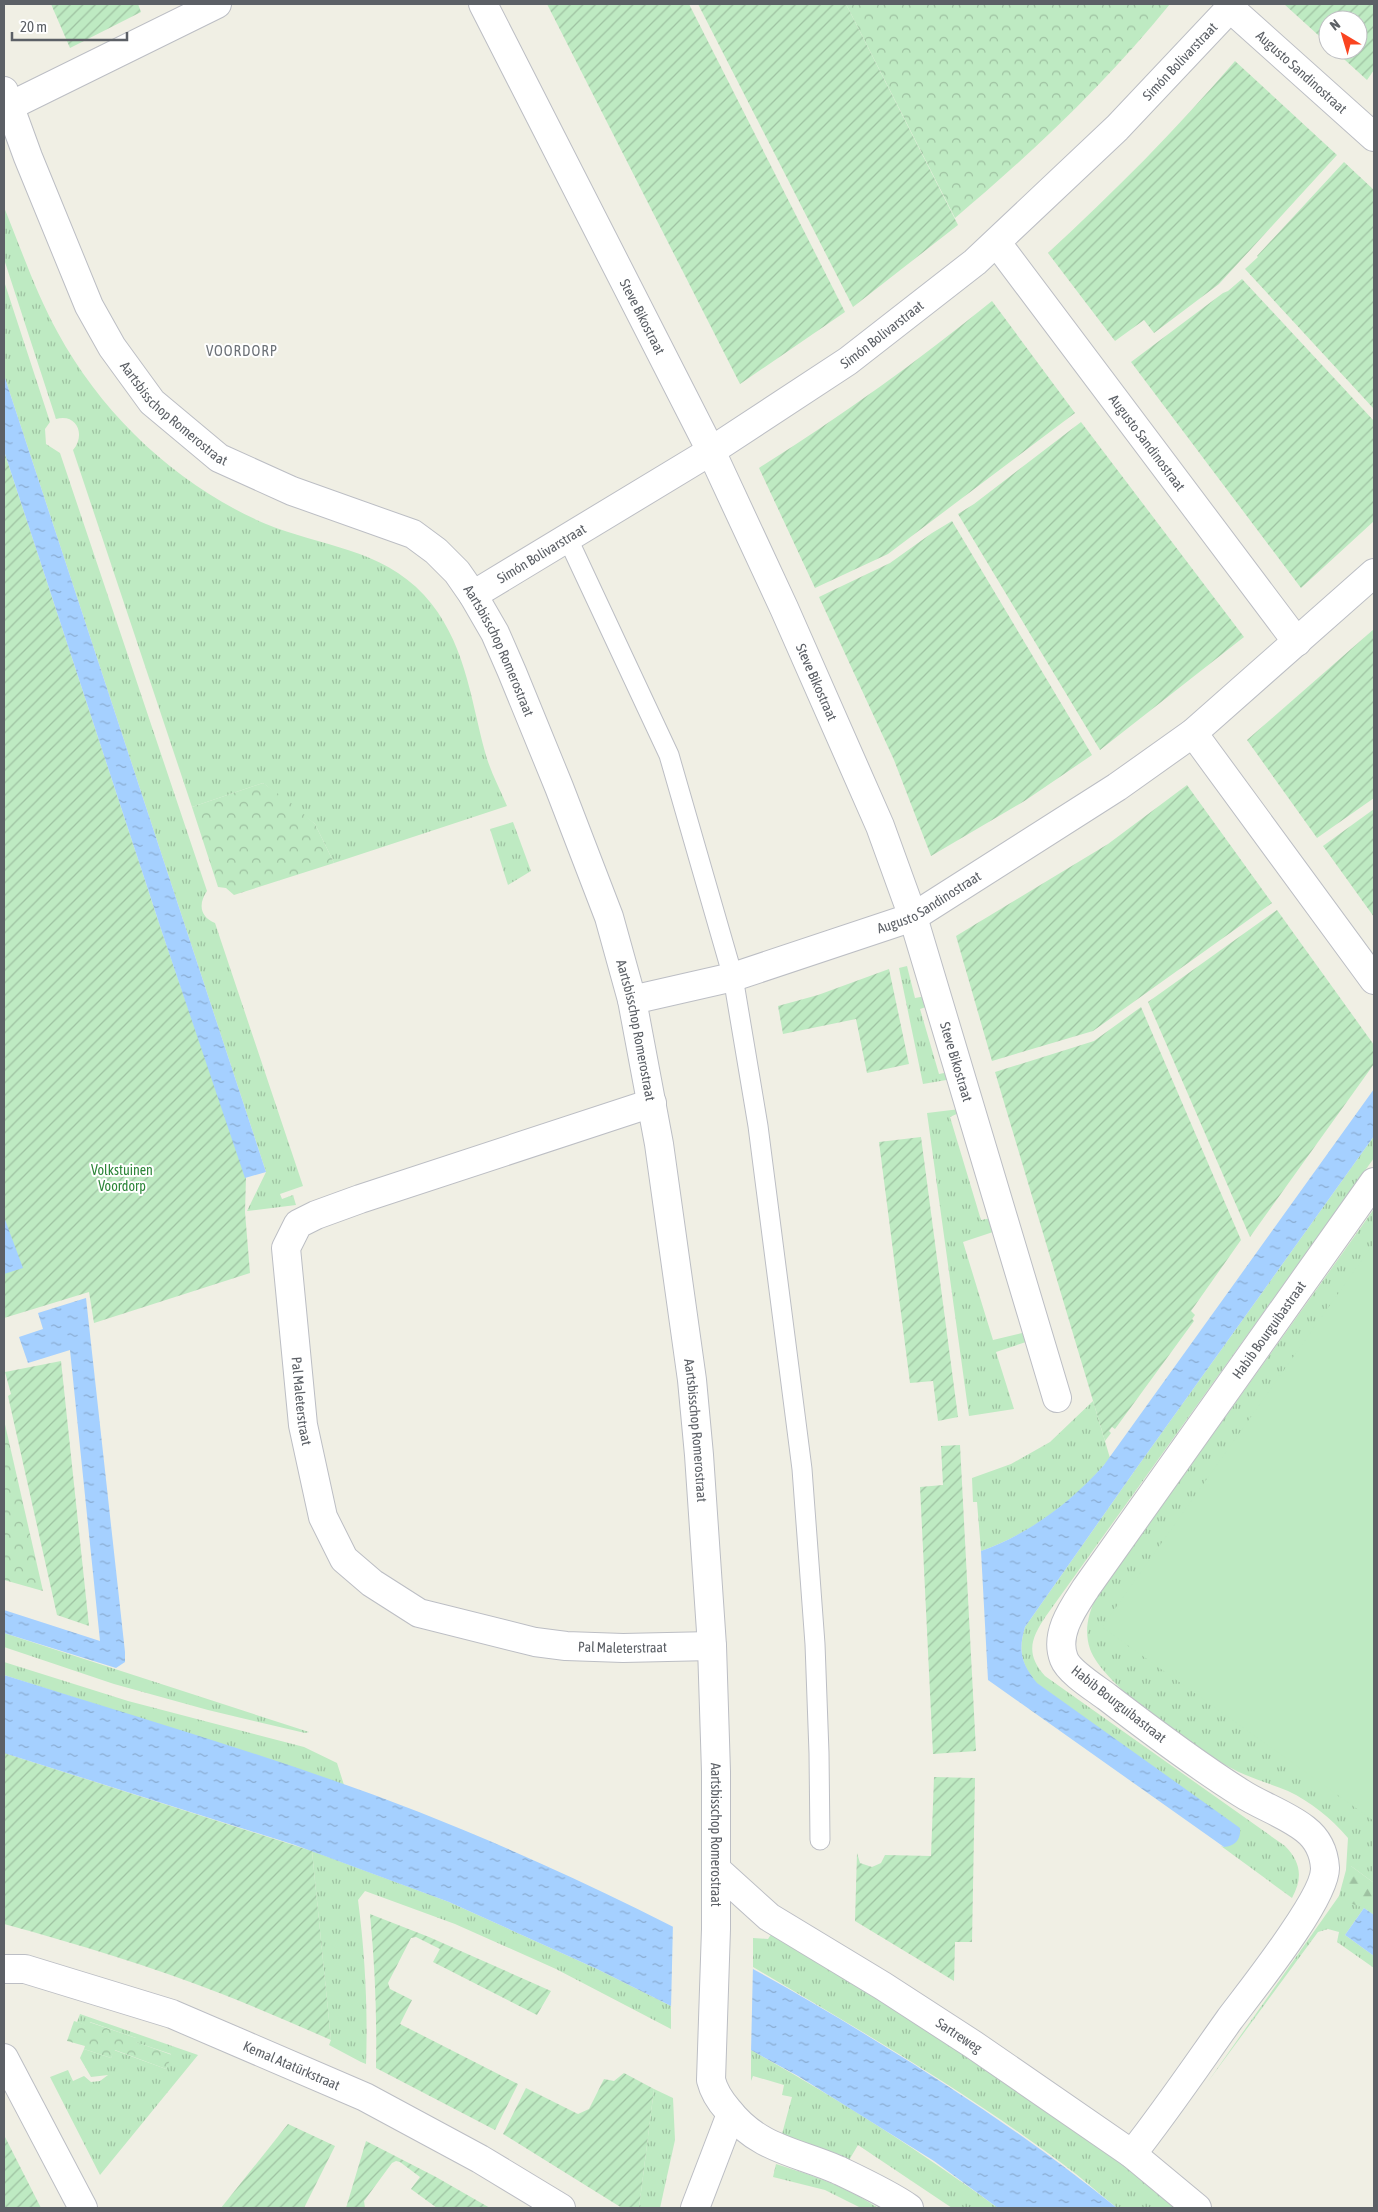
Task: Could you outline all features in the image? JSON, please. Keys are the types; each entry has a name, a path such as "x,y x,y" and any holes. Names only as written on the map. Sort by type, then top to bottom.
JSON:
{"street":[{"path":"7,99 217,4"},
{"name":"Steve Bikostraat","path":"483,4 710,451 784,608 880,826 913,916 1057,1398"},
{"name":"Simón Bolivarstraat","path":"473,596 710,451 848,361 996,244 1117,128 1232,6"},
{"name":"Augusto Sandinostraat","path":"1232,6 1374,137"},
{"name":"Aartsbisschop Romerostraat","path":"7,99 28,157 89,306 112,347 152,402 219,458 292,492 413,534 436,551 457,572 495,633 556,778 609,917 632,1000 652,1104 692,1380 712,1646 716,1772 716,1929 711,2080 714,2090 731,2114"},
{"name":"Augusto Sandinostraat","path":"996,244 1297,642"},
{"name":"Augusto Sandinostraat","path":"632,1000 733,977 913,916 1116,786 1193,733 1374,573"},
{"path":"1193,733 1374,980"},
{"name":"Pal Maleterstraat","path":"652,1104 360,1199 316,1215 298,1224 286,1248 303,1425 323,1517 344,1559 372,1583 419,1613 535,1642 566,1646 623,1648 712,1646"},
{"name":"Habib Bourguibastraat","path":"1132,2154 1278,1955 1306,1912 1318,1890 1325,1871 1322,1851 1306,1829 1242,1794 1136,1720 1078,1675 1064,1660 1062,1637 1069,1615 1086,1588 1374,1182"},
{"name":"Sartreweg","path":"716,1870 769,1917 883,1986 965,2039 1132,2154 1197,2208"},
{"name":"Kemal Atatürkstraat","path":"4,1969 25,1969 172,2014 365,2097 480,2159 561,2208"},
{"path":"4,2058 82,2208"},
{"path":"696,2208 731,2114 749,2132 762,2141 837,2170 909,2208"}],"lane":[{"path":"567,537 669,755 733,977 758,1126 802,1469 815,1644 820,1840"}],"green space":[{"path":"51,4 138,4 141,12 70,48"},
{"path":"547,4 689,4 845,312 740,384"},
{"path":"698,4 846,4 958,225 853,307"},
{"path":"846,4 1170,4 1121,61 1068,116 955,218"},
{"path":"1284,4 1374,4 1374,70 1367,80 1345,60 1368,60 1368,10 1318,10 1318,35"},
{"path":"1235,61 1337,155 1219,284 1154,333 1144,320 1115,341 1048,253 1145,160"},
{"path":"1344,162 1374,190 1374,409 1245,269"},
{"path":"4,207 50,318 76,364 97,393 146,446 203,490 234,509 266,524 370,558 407,580 424,595 438,612 457,650 470,690 487,759 507,806 334,863 315,824 263,783 192,807 73,450 79,438 79,432 74,422 69,419 56,419 4,259"},
{"path":"1242,279 1374,421 1374,521 1301,588 1131,362"},
{"path":"4,281 50,422 45,429 46,444 60,453 207,891 202,901 202,910 206,917 215,923 303,1186 280,1194 282,1199 293,1195 296,1205 247,1211 266,1172 4,375"},
{"path":"992,301 1075,413 888,554 815,588 759,468 878,388"},
{"path":"1081,422 1244,637 1100,750 958,514 974,504"},
{"name":"Volkstuinen Voordorp","path":"4,451 162,932 246,1177 245,1212 250,1273 94,1323 89,1292 4,1318"},
{"path":"952,521 1092,755 1026,800 931,856 894,760 819,597 890,563"},
{"path":"1374,629 1374,798 1317,838 1247,740"},
{"path":"263,783 291,803 315,824 334,863 234,895 226,888 218,887 192,807"},
{"path":"1187,785 1272,903 1093,1031 992,1061 956,936 1108,844"},
{"path":"1374,809 1374,917 1323,846"},
{"path":"513,822 531,871 508,885 490,829"},
{"path":"1277,910 1374,1045 1374,1064 1250,1237 1148,1002"},
{"path":"907,966 915,998 926,996 929,1006 920,1009 939,1074 949,1072 952,1079 923,1084 899,968"},
{"path":"889,969 909,1064 867,1073 856,1019 783,1034 778,1006 818,995"},
{"path":"1141,1007 1241,1240 1191,1311 1195,1315 1192,1319 1194,1321 1115,1429 1112,1427 1109,1431 1111,1433 1105,1441 995,1072 1094,1041"},
{"path":"960,1109 961,1112 950,1117 981,1220 992,1218 996,1231 963,1242 993,1340 1026,1332 1029,1341 996,1352 1014,1409 969,1416 927,1113"},
{"path":"1374,1136 1374,1158 1046,1616 1032,1646 1035,1660 1045,1676 1285,1846 1294,1858 1299,1870 1298,1884 1292,1898 1221,1846 1224,1847 1239,1829 1036,1683 1024,1663 1021,1650 1025,1627"},
{"path":"921,1137 958,1417 938,1421 933,1381 910,1383 879,1142"},
{"path":"1374,1209 1374,1883 1351,1866 1364,1908 1345,1935 1374,1956 1374,1968 1337,1942 1339,1932 1328,1929 1318,1932 1207,2083 1339,1896 1346,1870 1348,1838 1328,1817 1313,1805 1288,1791 1238,1772 1215,1759 1174,1732 1131,1698 1098,1664 1088,1642 1088,1623 1096,1598"},
{"path":"1374,1243 1374,1821 1102,1627"},
{"path":"61,1361 89,1626 57,1615 8,1396 11,1394 5,1372"},
{"path":"1093,1401 1110,1458 1083,1488 1052,1514 1018,1535 981,1551 977,1502 973,1502 972,1478 1011,1464 1050,1442"},
{"path":"4,1420 43,1591 4,1580"},
{"path":"960,1445 976,1751 933,1754 920,1487 943,1485 941,1446"},
{"path":"4,1633 309,1732 305,1733 208,1710 114,1684 4,1647"},
{"path":"4,1662 128,1701 304,1747 337,1763 344,1785 4,1675"},
{"path":"4,1753 312,1851 331,2040 236,1999 168,1974 4,1924"},
{"path":"934,1777 975,1778 972,1942 955,1942 954,1981 855,1921 857,1853 860,1863 872,1867 881,1863 885,1855 931,1856"},
{"path":"312,1851 449,1902 597,1969 671,2006 671,2029 556,1969 455,1924 365,1891 358,1900 364,1961 367,2023 366,2064 361,2062 329,2045 331,2040"},
{"path":"1351,1866 1374,1883 1374,1915 1364,1908 1347,1902 1346,1884"},
{"path":"370,1914 429,1937 551,1991 537,2015 433,1962 440,1949 416,1937 411,1938 388,1983 390,1989 412,2000 400,2024 518,2084 495,2130 376,2068 375,1991"},
{"path":"772,1933 959,2046 1184,2208 1117,2208 1037,2145 958,2091 877,2040 753,1967 753,1938 768,1939"},
{"path":"80,2014 198,2055 100,2175 50,2077 68,2070 73,2081 84,2076 91,2082 100,2081 108,2075 91,2077 80,2058 84,2049 111,2058 114,2050 166,2069 171,2054 135,2042 136,2038 90,2022 88,2026 77,2022"},
{"path":"74,2021 87,2025 89,2022 136,2038 136,2042 172,2055 166,2069 115,2050 111,2058 84,2049 85,2046 67,2041"},
{"path":"751,2050 877,2125 998,2208 952,2208 858,2145 848,2162 782,2134 792,2097 782,2095 784,2085 753,2076 751,2081"},
{"path":"624,2073 654,2089 639,2208 622,2208 503,2134 526,2088 578,2114 589,2109 604,2079 614,2081"},
{"path":"654,2089 673,2098 675,2140 660,2208 639,2208"},
{"path":"288,2124 335,2146 304,2208 221,2208"},
{"path":"4,2135 41,2208 4,2208"},
{"path":"366,2141 436,2177 490,2208 437,2208 411,2189 420,2177 396,2161 392,2163 364,2201 365,2208 346,2208"},
{"path":"776,2164 816,2177 866,2200 878,2208 861,2208 825,2190 773,2177"}],"water":[{"path":"4,375 266,1172 245,1178 162,932 4,451"},
{"path":"1374,1089 1374,1136 1138,1466 1025,1627 1023,1635 1022,1656 1024,1663 1037,1683 1240,1828 1236,1842 1224,1847 988,1680 981,1551 1016,1536 1048,1516 1077,1492 1104,1465"},
{"path":"4,1217 23,1268 4,1274"},
{"path":"86,1298 125,1652 125,1662 116,1668 4,1633 4,1610 100,1641 70,1350 28,1363 19,1337 43,1329 38,1313"},
{"path":"4,1675 316,1774 478,1836 595,1888 653,1916 766,1976 876,2041 999,2120 1117,2208 998,2208 934,2161 798,2076 671,2006 597,1969 449,1902 295,1845 4,1753"},
{"path":"1364,1908 1374,1915 1374,1956 1345,1935"}],"pier":[{"path":"673,1922 753,1965 751,2053 671,2009"}],"district":[{"name":"VOORDORP","path":"242,350"}]}
